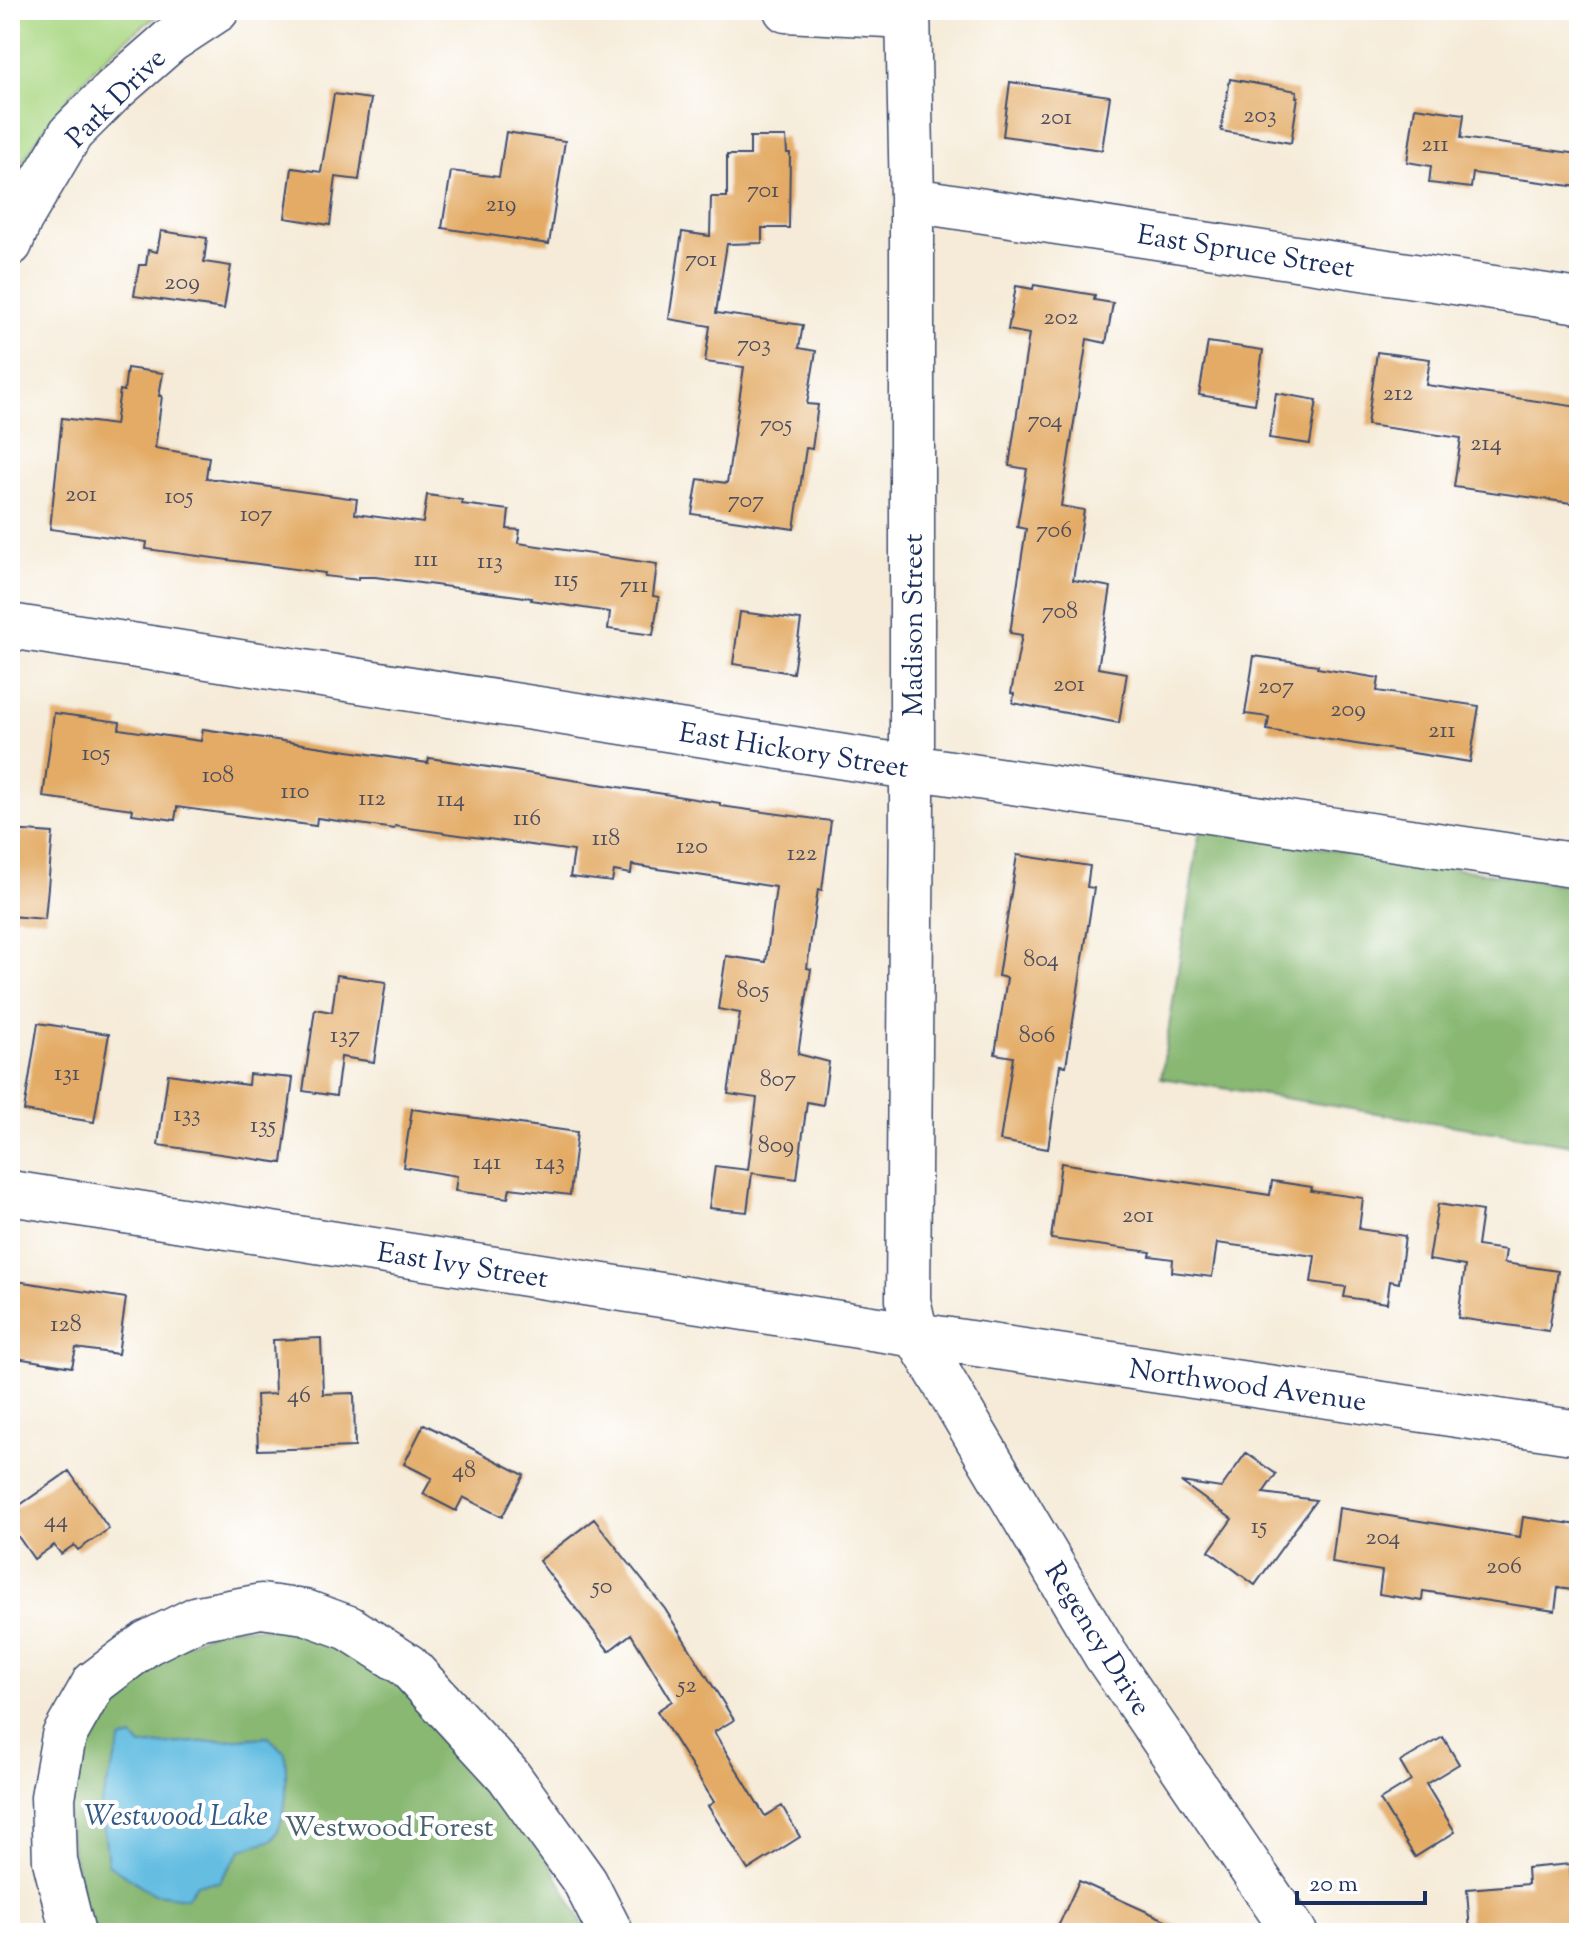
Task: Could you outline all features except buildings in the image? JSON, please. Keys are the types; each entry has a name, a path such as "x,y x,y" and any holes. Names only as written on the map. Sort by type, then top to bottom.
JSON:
{"street":[{"name":"Park Drive","path":"10,244 20,219 71,133 159,51 217,10"},
{"path":"786,10 908,13"},
{"name":"Madison Street","path":"908,13 912,200 908,1300 916,1335"},
{"name":"East Spruce Street","path":"912,200 1579,301"},
{"name":"East Hickory Street","path":"10,626 912,767 1579,866"},
{"name":"East Ivy Street","path":"10,1193 916,1335"},
{"name":"Northwood Avenue","path":"916,1335 1579,1433"},
{"name":"Regency Drive","path":"916,1335 1105,1654 1295,1933"},
{"path":"73,1933 55,1861 53,1797 64,1736 94,1683 147,1643 198,1618 261,1606 305,1612 349,1628 408,1666 508,1775 585,1882 611,1933"}],"green space":[{"path":"10,10 167,10 119,45 78,86 41,133 10,183"},
{"path":"1200,830 1579,887 1579,1146 1161,1078"},
{"name":"Westwood Forest","path":"223,1627 306,1629 389,1674 459,1742 545,1854 588,1933 88,1933 65,1809 76,1756 108,1696 160,1656","holes":["268,1737 242,1848 219,1882 154,1894 135,1881 141,1746"]}],"water":[{"name":"Westwood Lake","path":"133,1737 141,1746 268,1737 285,1752 286,1763 284,1808 273,1840 242,1849 219,1882 197,1884 187,1898 154,1894 108,1864 101,1804 121,1740"}]}
